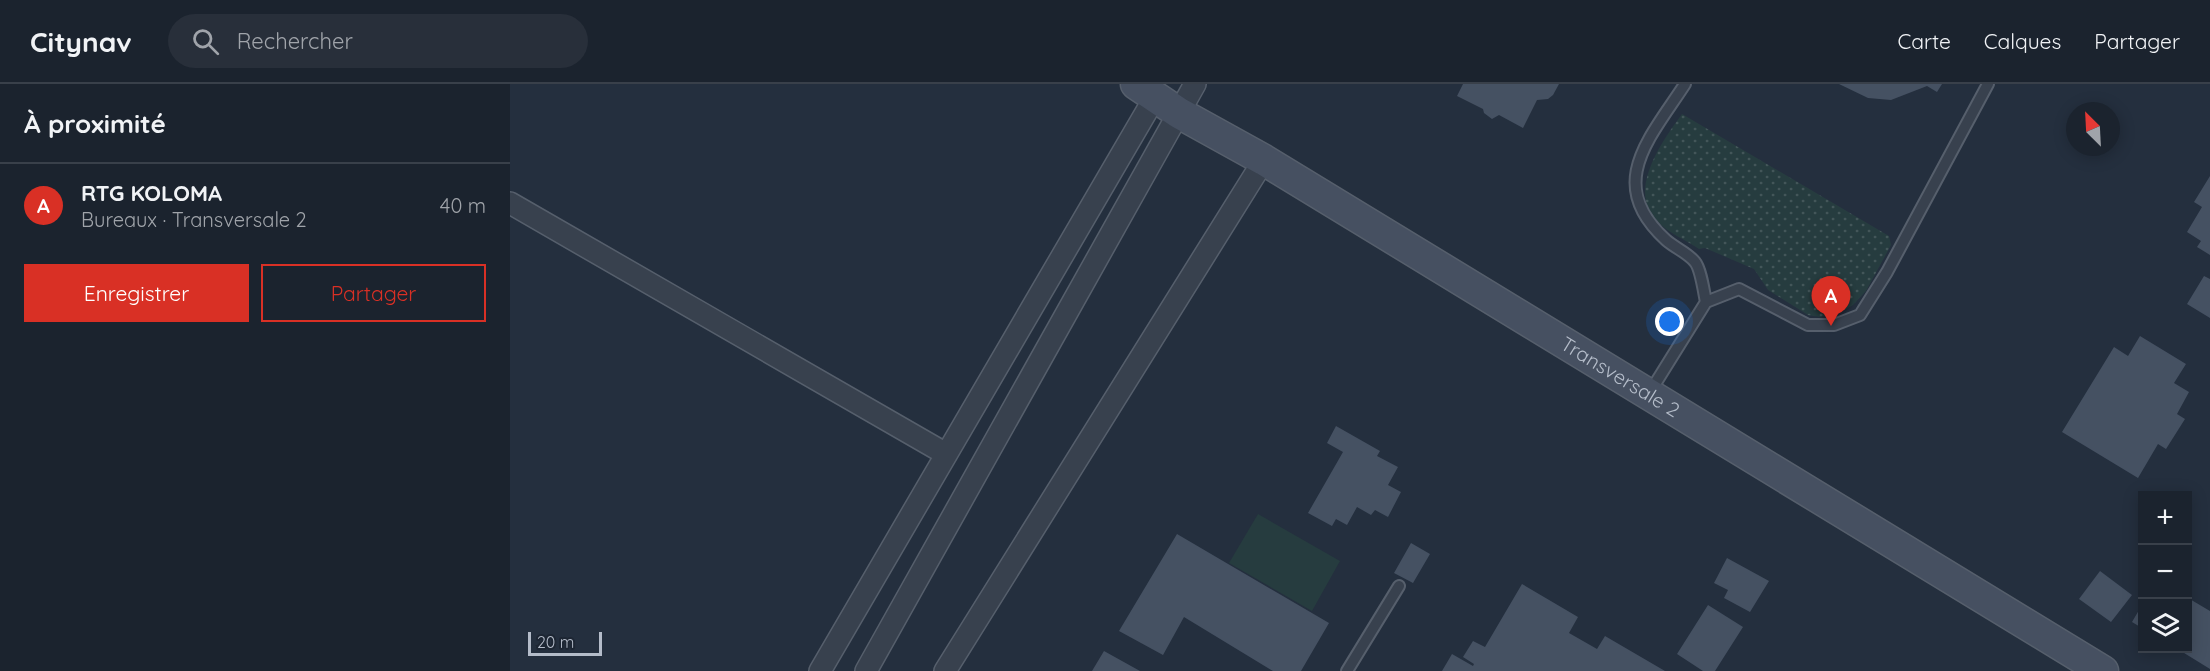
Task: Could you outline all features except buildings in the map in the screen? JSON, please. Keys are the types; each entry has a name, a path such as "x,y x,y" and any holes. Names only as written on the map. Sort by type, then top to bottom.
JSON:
{"main road":[{"name":"Transversale 2","path":"1145,90 1179,113 1264,160 2103,671"}],"street":[{"path":"866,671 1195,84"},
{"path":"820,671 946,454 1145,90"},
{"path":"945,671 1264,160"},
{"path":"510,203 946,454"}],"lane":[{"path":"1684,84 1643,149 1635,175 1636,196 1645,217 1666,240 1697,264 1706,302"},
{"path":"1648,394 1706,302 1739,289 1808,325 1834,325 1860,315 1887,272 1988,84"},
{"path":"1347,671 1399,586"}],"green space":[{"path":"1682,114 1889,236 1891,245 1866,291 1853,305 1841,312 1820,317 1808,315 1768,290 1754,269 1705,248 1699,249 1657,221 1648,209 1645,195 1646,181 1658,151"},
{"path":"1258,514 1340,561 1312,611 1229,563"}],"place":[{"name":"RTG KOLOMA","path":"1831,326"}]}
